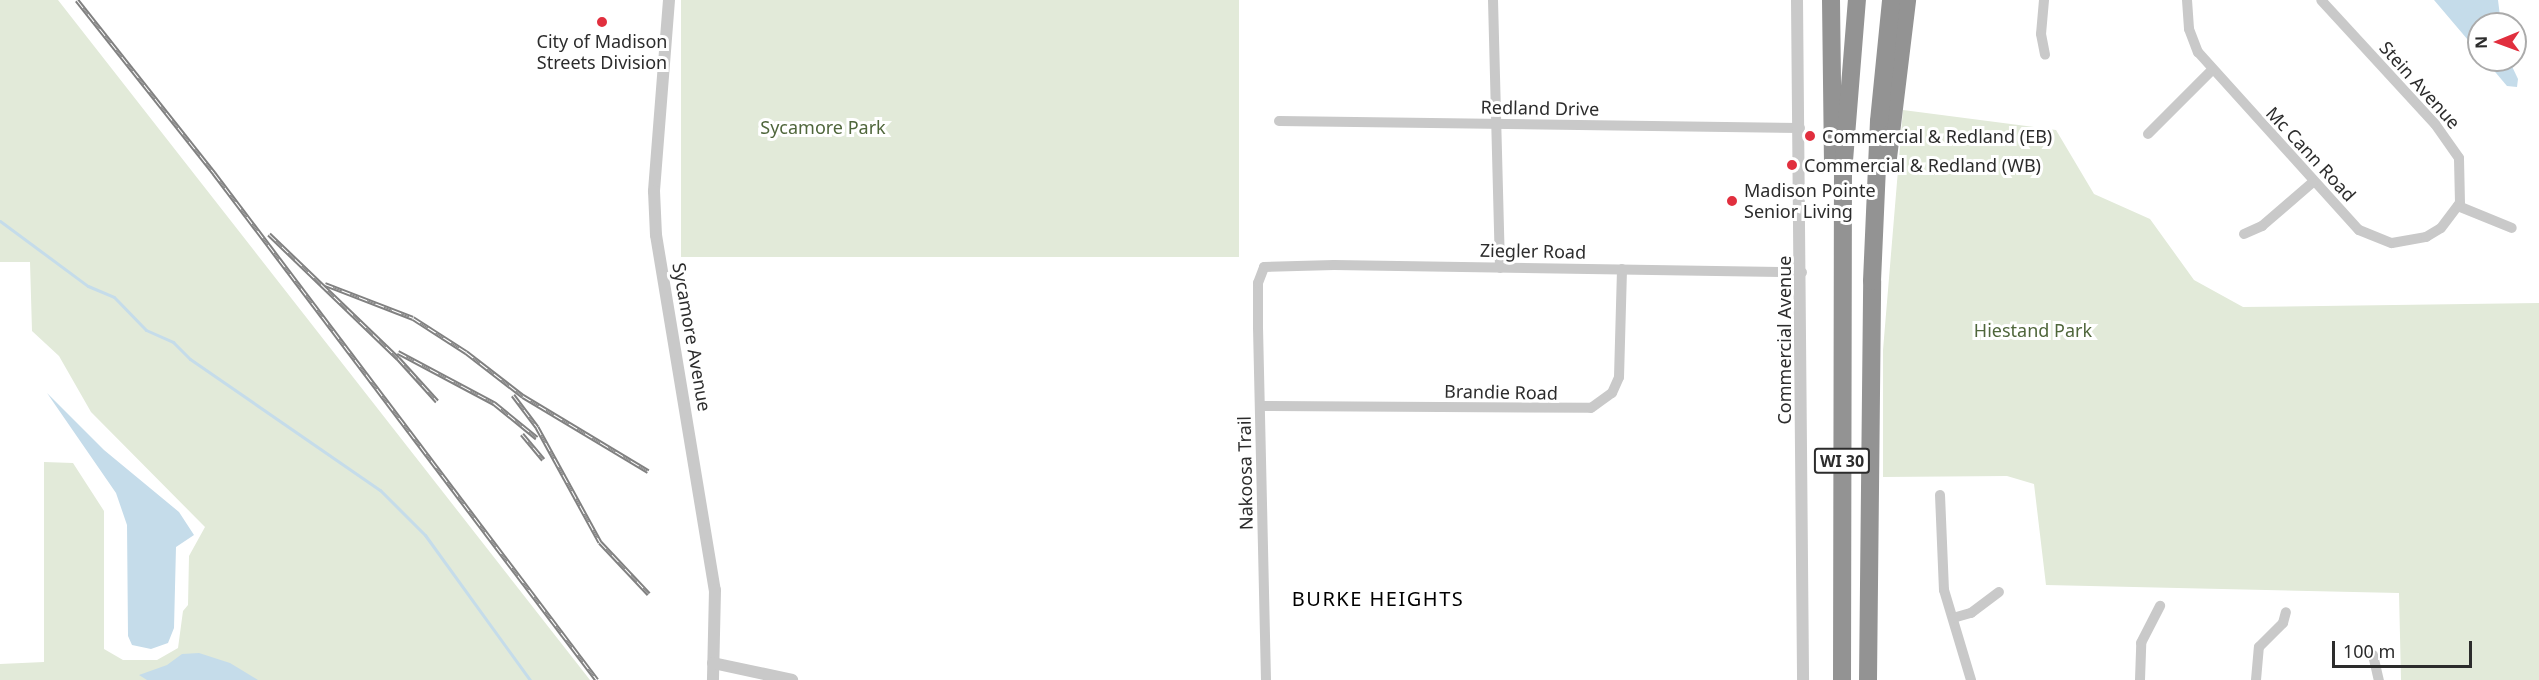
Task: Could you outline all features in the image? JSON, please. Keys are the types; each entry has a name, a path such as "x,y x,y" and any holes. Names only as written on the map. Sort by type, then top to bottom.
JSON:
{"highway":[{"path":"1831,0 1834,186 1842,325"},
{"name":"WI 30","path":"1842,680 1843,172 1857,0"},
{"name":"WI 30","path":"1868,680 1870,354 1879,122 1891,0"},
{"path":"1870,354 1908,0"}],"street":[{"name":"Sycamore Avenue","path":"669,0 654,191 656,235 716,590 713,680"},
{"path":"1493,0 1500,268"},
{"name":"Commercial Avenue","path":"1797,0 1802,272 1803,680"},
{"path":"2044,0 2041,34 2045,55"},
{"name":"Mc Cann Road","path":"2187,0 2189,29 2198,52 2313,182 2359,230 2392,243 2426,237 2441,228 2458,206"},
{"name":"Stein Avenue","path":"2321,0 2456,151 2462,178 2458,206"},
{"path":"2148,134 2212,70"},
{"name":"Redland Drive","path":"1279,121 1800,128"},
{"path":"2244,234 2270,220 2313,182"},
{"path":"2458,206 2512,228"},
{"name":"Ziegler Road","path":"1264,267 1802,272"},
{"name":"Nakoosa Trail","path":"1264,267 1258,283 1266,680"},
{"name":"Brandie Road","path":"1260,406 1591,408 1612,393 1619,377 1622,269"},
{"path":"1940,495 1942,578 1971,680"},
{"path":"1953,618 1971,613 1999,592"},
{"path":"2140,680 2141,644 2160,606"},
{"path":"2256,680 2259,647 2283,623 2286,612"},
{"path":"2373,655 2379,680"},
{"path":"713,663 792,680"}],"green space":[{"path":"0,0 58,0 590,680 0,680 0,664 44,662 44,462 73,463 104,511 104,649 123,660 157,660 178,648 183,611 188,605 189,556 205,527 91,412 59,356 32,331 30,262 0,262"},
{"name":"Sycamore Park","path":"681,0 1239,0 1239,257 681,257"},
{"name":"Hiestand Park","path":"1903,110 2056,130 2094,194 2150,219 2194,280 2243,307 2539,303 2539,680 2401,680 2399,593 2046,585 2034,484 2007,476 1883,477 1883,350"}],"water":[{"path":"2434,0 2498,0 2500,12 2467,12 2467,39"},
{"path":"2495,72 2515,72 2518,79 2517,87 2507,86"},
{"path":"47,393 104,450 179,512 194,535 176,547 174,628 168,643 151,649 132,645 128,636 127,525 116,493"},
{"path":"199,653 230,663 258,680 147,680 139,675 167,665 182,654"}],"waterway":[{"path":"0,221 88,286 114,297 146,330 173,342 190,359 380,490 425,535 530,680"}],"railway":[{"path":"77,0 214,173 597,680"},
{"path":"269,234 398,358 437,401"},
{"path":"325,284 413,318 466,352 523,396 648,471"},
{"path":"398,352 494,403 537,438"},
{"path":"513,395 537,427 600,542 649,594"},
{"path":"522,434 543,459"}],"place":[{"name":"City of Madison Streets Division","path":"602,22"},
{"name":"Commercial & Redland (EB)","path":"1810,136"},
{"name":"Commercial & Redland (WB)","path":"1792,165"},
{"name":"Madison Pointe Senior Living","path":"1732,201"}],"district":[{"name":"BURKE HEIGHTS","path":"1378,598"}]}
